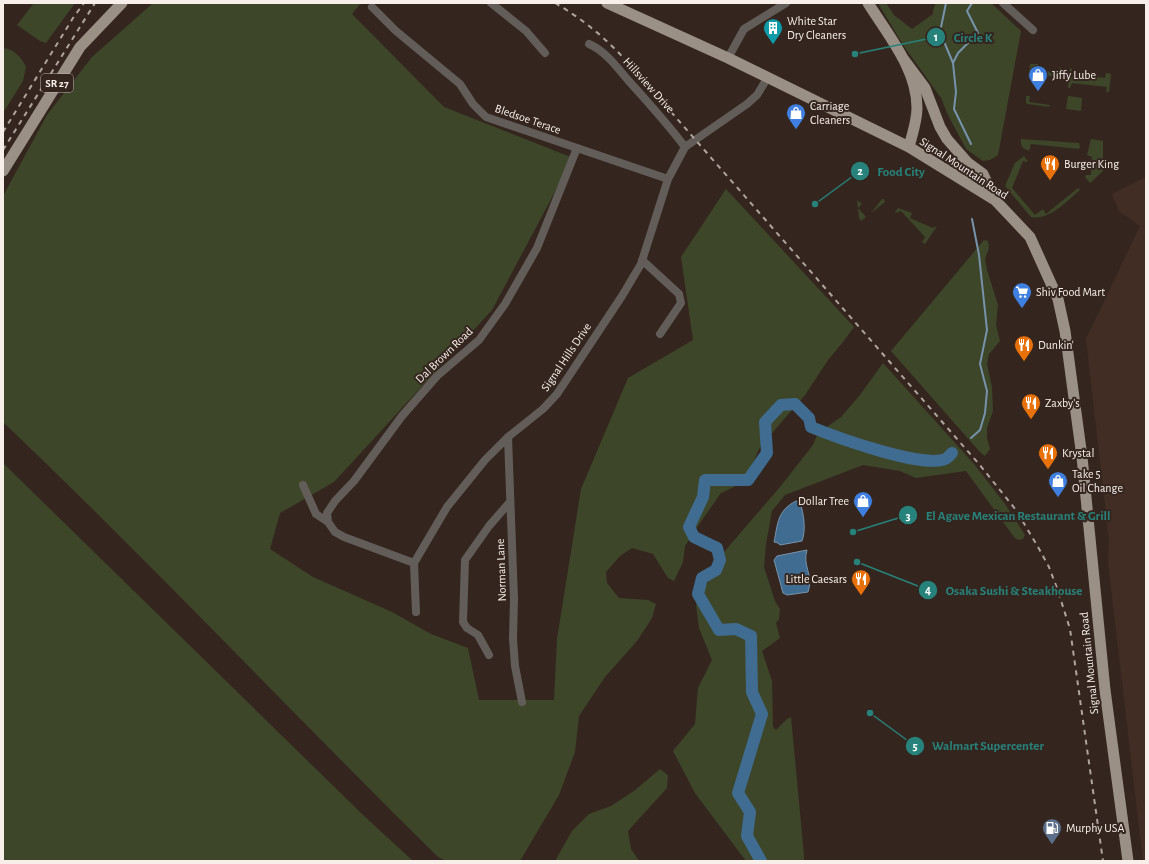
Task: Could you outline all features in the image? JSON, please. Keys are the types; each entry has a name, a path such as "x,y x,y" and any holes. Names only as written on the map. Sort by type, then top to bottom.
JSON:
{"main road":[{"name":"SR 27","path":"3,171 80,47 122,3"},
{"name":"Signal Mountain Road","path":"607,3 768,77 909,147 995,200 1030,237 1058,299 1065,331 1082,457 1105,690 1128,861"},
{"path":"868,3 902,57 925,88 940,128 948,140 968,163 983,174 995,200"},
{"path":"902,57 912,78 916,93 916,122 909,147"}],"street":[{"path":"491,3 526,32 545,53"},
{"path":"728,58 744,29 751,23 786,3"},
{"path":"1003,3 1033,30"},
{"name":"Bledsoe Terace","path":"372,7 396,31 460,84 473,104 486,117 668,179"},
{"name":"Hillsview Drive","path":"589,44 597,48 609,59 668,123 685,147"},
{"name":"Signal Hills Drive","path":"414,563 447,507 485,460 508,437 543,409 557,394 622,296 642,260 668,179 685,147 747,104 757,95 768,77"},
{"name":"Dal Brown Road","path":"328,522 327,513 354,481 402,416 437,376 479,340 505,304 537,248 577,148"},
{"path":"642,260 679,294 681,303 660,334"},
{"name":"Norman Lane","path":"508,437 514,599 514,666 522,702"},
{"path":"303,485 316,514 328,522 335,532 344,537 414,563 416,612"},
{"path":"489,655 478,636 467,628 463,622 465,560 489,526 510,502"}],"shaded area":[{"path":"1146,177 1146,861 1143,861 1108,562 1109,540 1086,339 1140,226 1119,211 1112,194"}],"green space":[{"path":"34,3 75,3 46,43 40,41 17,25"},
{"path":"153,3 361,3 352,14 444,107 573,158 492,310 334,482 280,513 270,549 313,577 392,612 431,634 468,648 479,700 554,700 557,639 581,489 628,378 693,340 681,257 726,189 854,327 828,360 805,395 760,447 751,467 734,487 721,493 685,546 683,562 674,581 668,578 653,554 632,548 620,556 606,572 607,583 619,598 648,600 656,604 652,618 637,641 605,677 579,716 575,752 559,795 520,861 446,861 438,857 113,529 3,422 3,196 47,115 92,57"},
{"path":"878,3 886,3 894,15 912,29 933,14 936,3 991,3 1021,31 998,155 990,160 983,161 966,149 941,98 903,45"},
{"path":"3,48 11,50 17,54 26,67 23,81 3,113"},
{"path":"1030,64 1038,64 1038,70 1057,73 1060,67 1063,70 1062,75 1060,77 1035,74 1029,71"},
{"path":"1070,68 1072,69 1072,74 1105,78 1106,73 1111,74 1109,92 1106,92 1107,87 1072,83 1070,88 1068,88"},
{"path":"1026,96 1030,96 1029,102 1050,105 1049,107 1028,104 1026,103"},
{"path":"1068,96 1082,98 1081,111 1066,109"},
{"path":"1021,139 1079,143 1080,147 1079,149 1031,144 1029,151 1022,147"},
{"path":"1091,139 1103,141 1103,171 1090,183 1085,177 1086,175 1091,175 1092,157 1087,155"},
{"path":"1024,156 1028,162 1023,161 1012,188 1035,215 1043,209 1046,214 1078,188 1080,190 1058,209 1051,213 1045,216 1031,217 1005,186 1015,163"},
{"path":"882,199 884,199 885,202 871,213"},
{"path":"857,200 862,204 858,208 866,217 861,221 859,218"},
{"path":"898,208 912,213 910,218 933,228 937,226 925,244 922,242 925,237 901,211 895,212"},
{"path":"984,240 988,241 989,248 985,259 998,305 996,325 1000,341 989,354 987,364 992,387 993,411 987,428 987,438 990,449 985,456 891,351"},
{"path":"883,363 974,464 1005,504 1025,535 1023,539 1018,540 1014,537 966,471 916,478 900,471 863,465 785,495 772,511 766,544 764,567 775,601 780,609 779,619 776,623 780,638 762,651 772,681 773,727 776,730 791,717 804,861 746,861 695,793 673,751 695,724 698,688 712,660 699,628 696,605 709,580 720,571 725,559 724,552 780,487 813,445 818,433 841,417 860,395"},
{"path":"3,463 362,814 413,861 3,861"},
{"path":"660,769 668,775 667,788 628,831 631,849 639,861 555,861 572,831 589,814 611,806 634,791"}],"water":[{"path":"796,501 800,503 803,512 804,532 802,541 780,545 774,542 779,518 785,509"},
{"path":"807,550 806,561 810,581 808,592 787,595 783,593 774,560 777,556"}],"waterway":[{"path":"946,3 940,32 953,63 956,92 954,109 971,144"},
{"path":"953,63 958,53 978,33 967,11 972,3"},
{"path":"971,438 980,430 985,413 987,391 980,364 987,330 979,255 972,219"},
{"path":"761,861 747,836 750,812 738,793 762,714 752,692 751,636 736,629 719,630 698,594 702,578 716,570 720,560 717,548 694,537 689,527 703,497 705,480 748,480 767,453 765,422 781,405 795,404 809,418 811,427 877,450 914,459 930,461 943,460 952,453"}],"railway":[{"path":"3,132 73,18 84,3"},
{"path":"3,150 95,3"},
{"path":"555,3 595,31 630,65 979,464 1016,510 1049,567 1070,629 1103,861"}],"place":[{"name":"White Star Dry Cleaners","path":"773,45"},
{"name":"Circle K","path":"855,54"},
{"name":"Jiffy Lube","path":"1038,92"},
{"name":"Carriage Cleaners","path":"796,130"},
{"name":"Burger King","path":"1050,181"},
{"name":"Food City","path":"815,204"},
{"name":"Shiv Food Mart","path":"1022,309"},
{"name":"Dunkin'","path":"1024,362"},
{"name":"Zaxby's","path":"1031,420"},
{"name":"Krystal","path":"1048,470"},
{"name":"Take 5 Oil Change","path":"1058,498"},
{"name":"Dollar Tree","path":"863,518"},
{"name":"El Agave Mexican Restaurant & Grill","path":"853,532"},
{"name":"Osaka Sushi & Steakhouse","path":"857,562"},
{"name":"Little Caesars","path":"861,596"},
{"name":"Walmart Supercenter","path":"870,713"},
{"name":"Murphy USA","path":"1052,845"}]}
